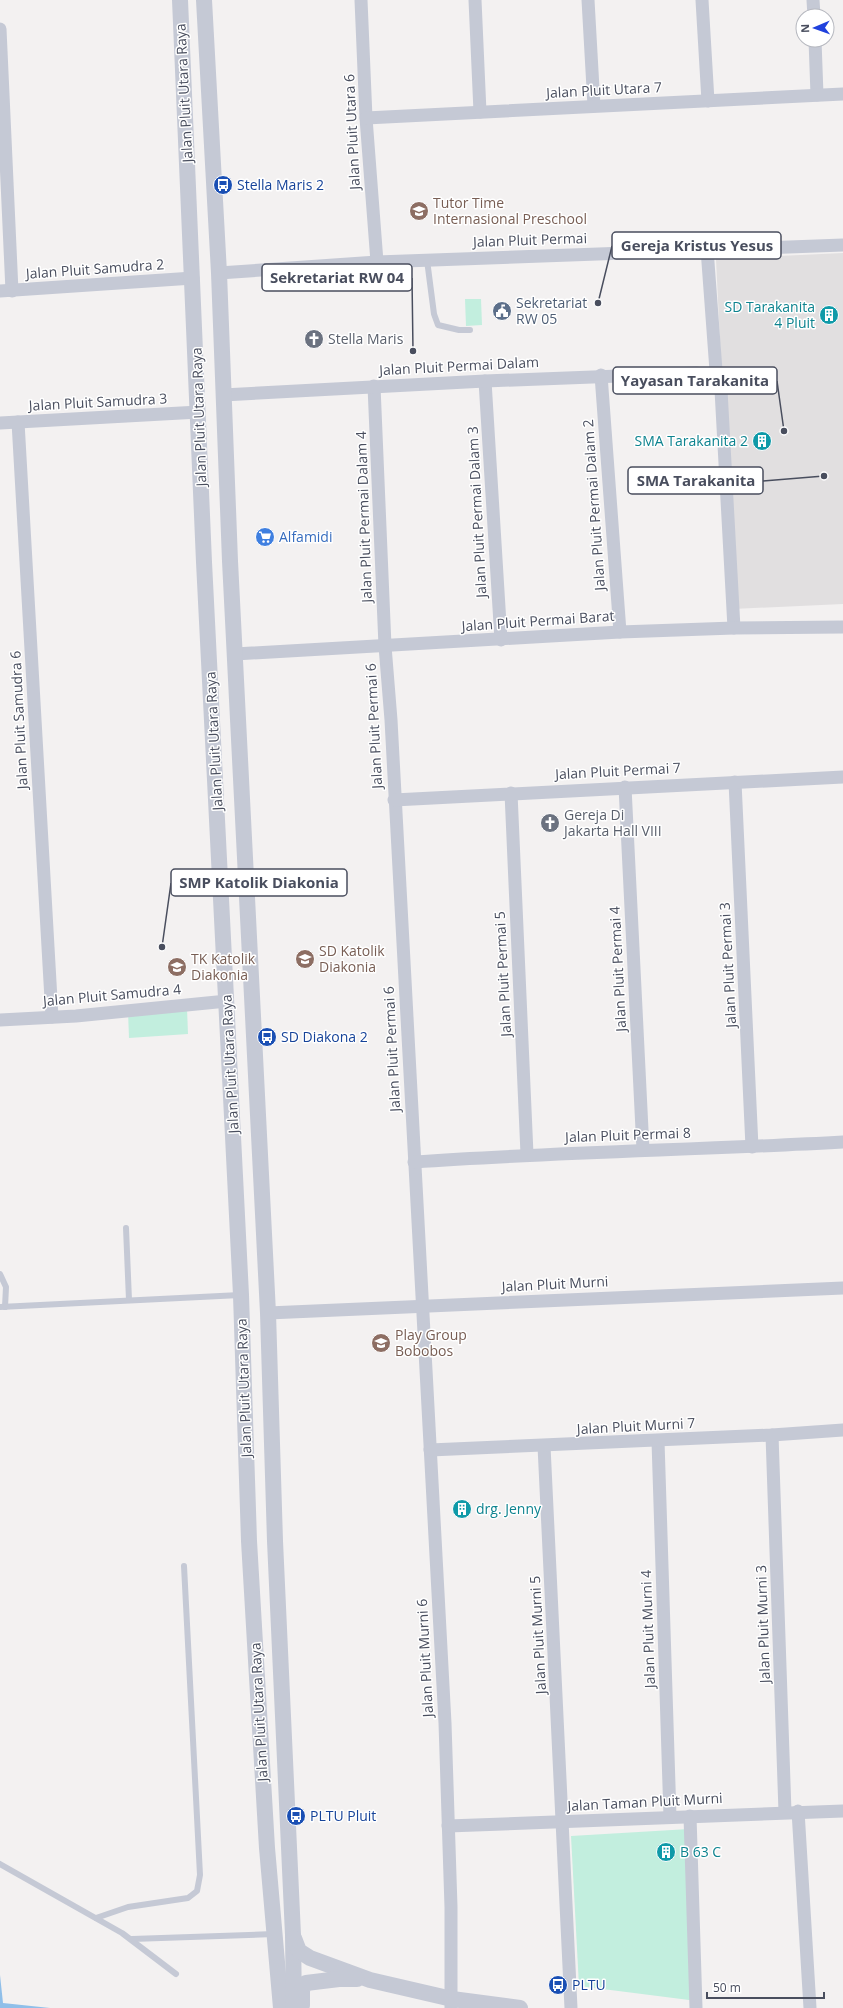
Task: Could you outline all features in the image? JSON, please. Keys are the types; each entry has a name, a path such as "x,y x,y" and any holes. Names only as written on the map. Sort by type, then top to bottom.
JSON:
{"street":[{"name":"Jalan Pluit Utara Raya","path":"180,0 199,412 204,562 241,1298 249,1542 267,1848 282,2008"},
{"name":"Jalan Pluit Utara Raya","path":"204,0 219,273 234,654 268,1307 275,1541 293,1935 294,2008"},
{"name":"Jalan Pluit Utara 6","path":"361,0 366,118 377,262"},
{"path":"475,0 480,112"},
{"path":"588,0 594,106"},
{"path":"702,0 708,101"},
{"path":"0,30 6,291"},
{"path":"815,48 817,95"},
{"name":"Jalan Pluit Utara 7","path":"366,118 843,94"},
{"name":"Jalan Pluit Permai","path":"219,273 377,262 843,245"},
{"path":"707,249 717,384 721,390 734,628"},
{"name":"Jalan Pluit Samudra 2","path":"6,291 193,278"},
{"name":"Jalan Pluit Permai Dalam","path":"223,395 601,375 698,373 717,384"},
{"name":"Jalan Pluit Permai Dalam 2","path":"601,375 620,632"},
{"name":"Jalan Pluit Permai Dalam 3","path":"485,381 501,640"},
{"name":"Jalan Pluit Permai Dalam 4","path":"374,386 385,646"},
{"name":"Jalan Pluit Samudra 3","path":"0,423 199,412"},
{"name":"Jalan Pluit Samudra 6","path":"18,422 52,1017"},
{"path":"204,562 230,561"},
{"name":"Jalan Pluit Permai Barat","path":"234,654 501,640 620,632 734,628 843,627"},
{"name":"Jalan Pluit Permai 6","path":"385,646 423,1307"},
{"name":"Jalan Pluit Permai 7","path":"394,800 843,777"},
{"name":"Jalan Pluit Permai 3","path":"735,782 752,1147"},
{"name":"Jalan Pluit Permai 4","path":"625,787 643,1150"},
{"name":"Jalan Pluit Permai 5","path":"511,793 527,1154"},
{"name":"Jalan Pluit Samudra 4","path":"0,1020 227,1002"},
{"name":"Jalan Pluit Permai 8","path":"414,1162 527,1154 752,1147 843,1142"},
{"name":"Jalan Pluit Murni","path":"268,1307 423,1307 843,1288"},
{"path":"241,1298 268,1307"},
{"name":"Jalan Pluit Murni 6","path":"423,1307 448,1826 452,2003"},
{"name":"Jalan Pluit Murni 7","path":"430,1450 658,1441 843,1430"},
{"name":"Jalan Pluit Murni 3","path":"772,1435 785,1812"},
{"name":"Jalan Pluit Murni 4","path":"658,1441 670,1817"},
{"name":"Jalan Pluit Murni 5","path":"544,1446 571,2008"},
{"path":"249,1542 275,1541"},
{"name":"Jalan Taman Pluit Murni","path":"448,1826 785,1812 843,1811"},
{"path":"798,1812 810,2008"},
{"path":"690,1816 696,2008"},
{"path":"293,1935 300,1950 310,1958 370,1980 452,2003 520,2008"},
{"path":"302,2008 302,1989 306,1983 339,1979 370,1980"}],"lane":[{"path":"427,260 434,314 438,325 459,330 470,330"},
{"path":"126,1228 129,1300"},
{"path":"0,1274 6,1288 3,1307 129,1300 241,1298"},
{"path":"96,1918 128,1907 188,1898 197,1891 200,1874 184,1566"},
{"path":"0,1864 132,1939 176,1974"},
{"path":"132,1939 275,1934"}],"shaded area":[{"path":"843,253 843,604 733,609 716,259"}],"green space":[{"path":"465,299 481,299 482,325 466,326"},
{"path":"187,1008 188,1034 129,1038 128,1011"},
{"path":"689,1829 697,2001 579,1986 571,1836"}],"water":[{"path":"0,1975 3,2003 50,2008 0,2008"}],"place":[{"name":"Stella Maris 2","path":"223,185"},
{"name":"Tutor Time Internasional Preschool","path":"419,211"},
{"name":"Gereja Kristus Yesus","path":"598,303"},
{"name":"Sekretariat RW 05","path":"502,311"},
{"name":"SD Tarakanita 4 Pluit","path":"829,315"},
{"name":"Stella Maris","path":"314,339"},
{"name":"Sekretariat RW 04","path":"413,351"},
{"name":"Yayasan Tarakanita","path":"784,431"},
{"name":"SMA Tarakanita 2","path":"762,441"},
{"name":"SMA Tarakanita","path":"824,476"},
{"name":"Alfamidi","path":"265,537"},
{"name":"Gereja Di Jakarta Hall VIII","path":"550,823"},
{"name":"SMP Katolik Diakonia","path":"162,947"},
{"name":"SD Katolik Diakonia","path":"305,959"},
{"name":"TK Katolik Diakonia","path":"177,967"},
{"name":"SD Diakona 2","path":"267,1037"},
{"name":"Play Group Bobobos","path":"381,1343"},
{"name":"drg. Jenny","path":"462,1509"},
{"name":"PLTU Pluit","path":"296,1816"},
{"name":"B 63 C","path":"666,1852"},
{"name":"PLTU","path":"558,1985"}]}
